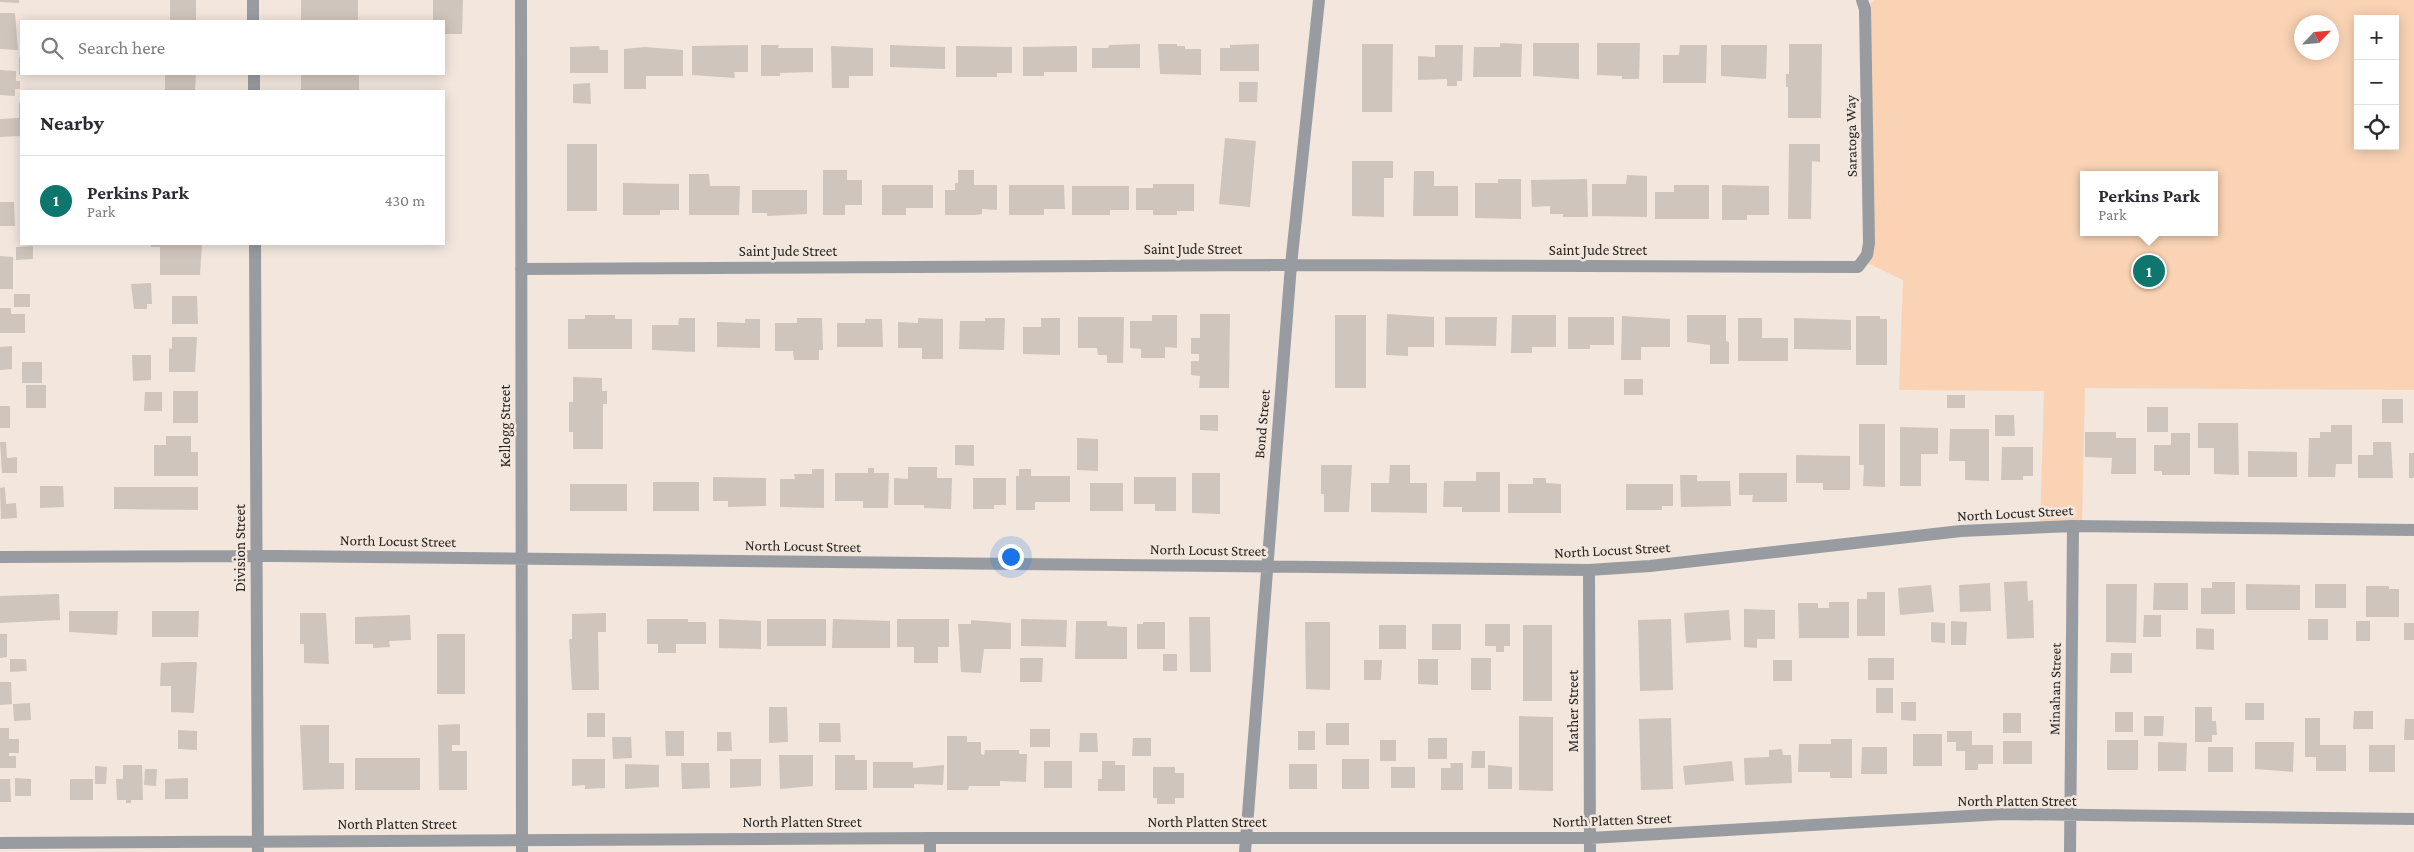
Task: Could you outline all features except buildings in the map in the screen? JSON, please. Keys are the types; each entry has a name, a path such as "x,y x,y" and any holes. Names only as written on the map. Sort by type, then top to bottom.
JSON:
{"street":[{"path":"253,0 253,20"},
{"name":"Kellogg Street","path":"521,0 522,846"},
{"name":"Bond Street","path":"1245,852 1291,265 1319,0"},
{"name":"Saratoga Way","path":"1863,261 1867,255 1869,243 1864,4"},
{"path":"254,75 254,90"},
{"name":"Division Street","path":"255,245 258,847"},
{"name":"Saint Jude Street","path":"521,269 1291,265 1843,268 1858,267 1863,261"},
{"name":"North Locust Street","path":"0,557 257,556 1589,570 1650,566 1961,531 2073,526 2414,530"},
{"name":"Minahan Street","path":"2070,852 2073,526"},
{"name":"Mather Street","path":"1589,570 1590,852"},
{"name":"North Platten Street","path":"0,843 258,847 522,846 930,838 1590,838 2003,814 2070,817 2414,820"},
{"path":"930,838 930,852"}],"shaded area":[{"path":"1874,0 2414,0 2414,390 2085,388 2082,526 2040,528 2044,391 1899,390 1903,280 1863,261 1865,9"}],"place":[{"name":"Perkins Park","path":"2149,271"}]}
